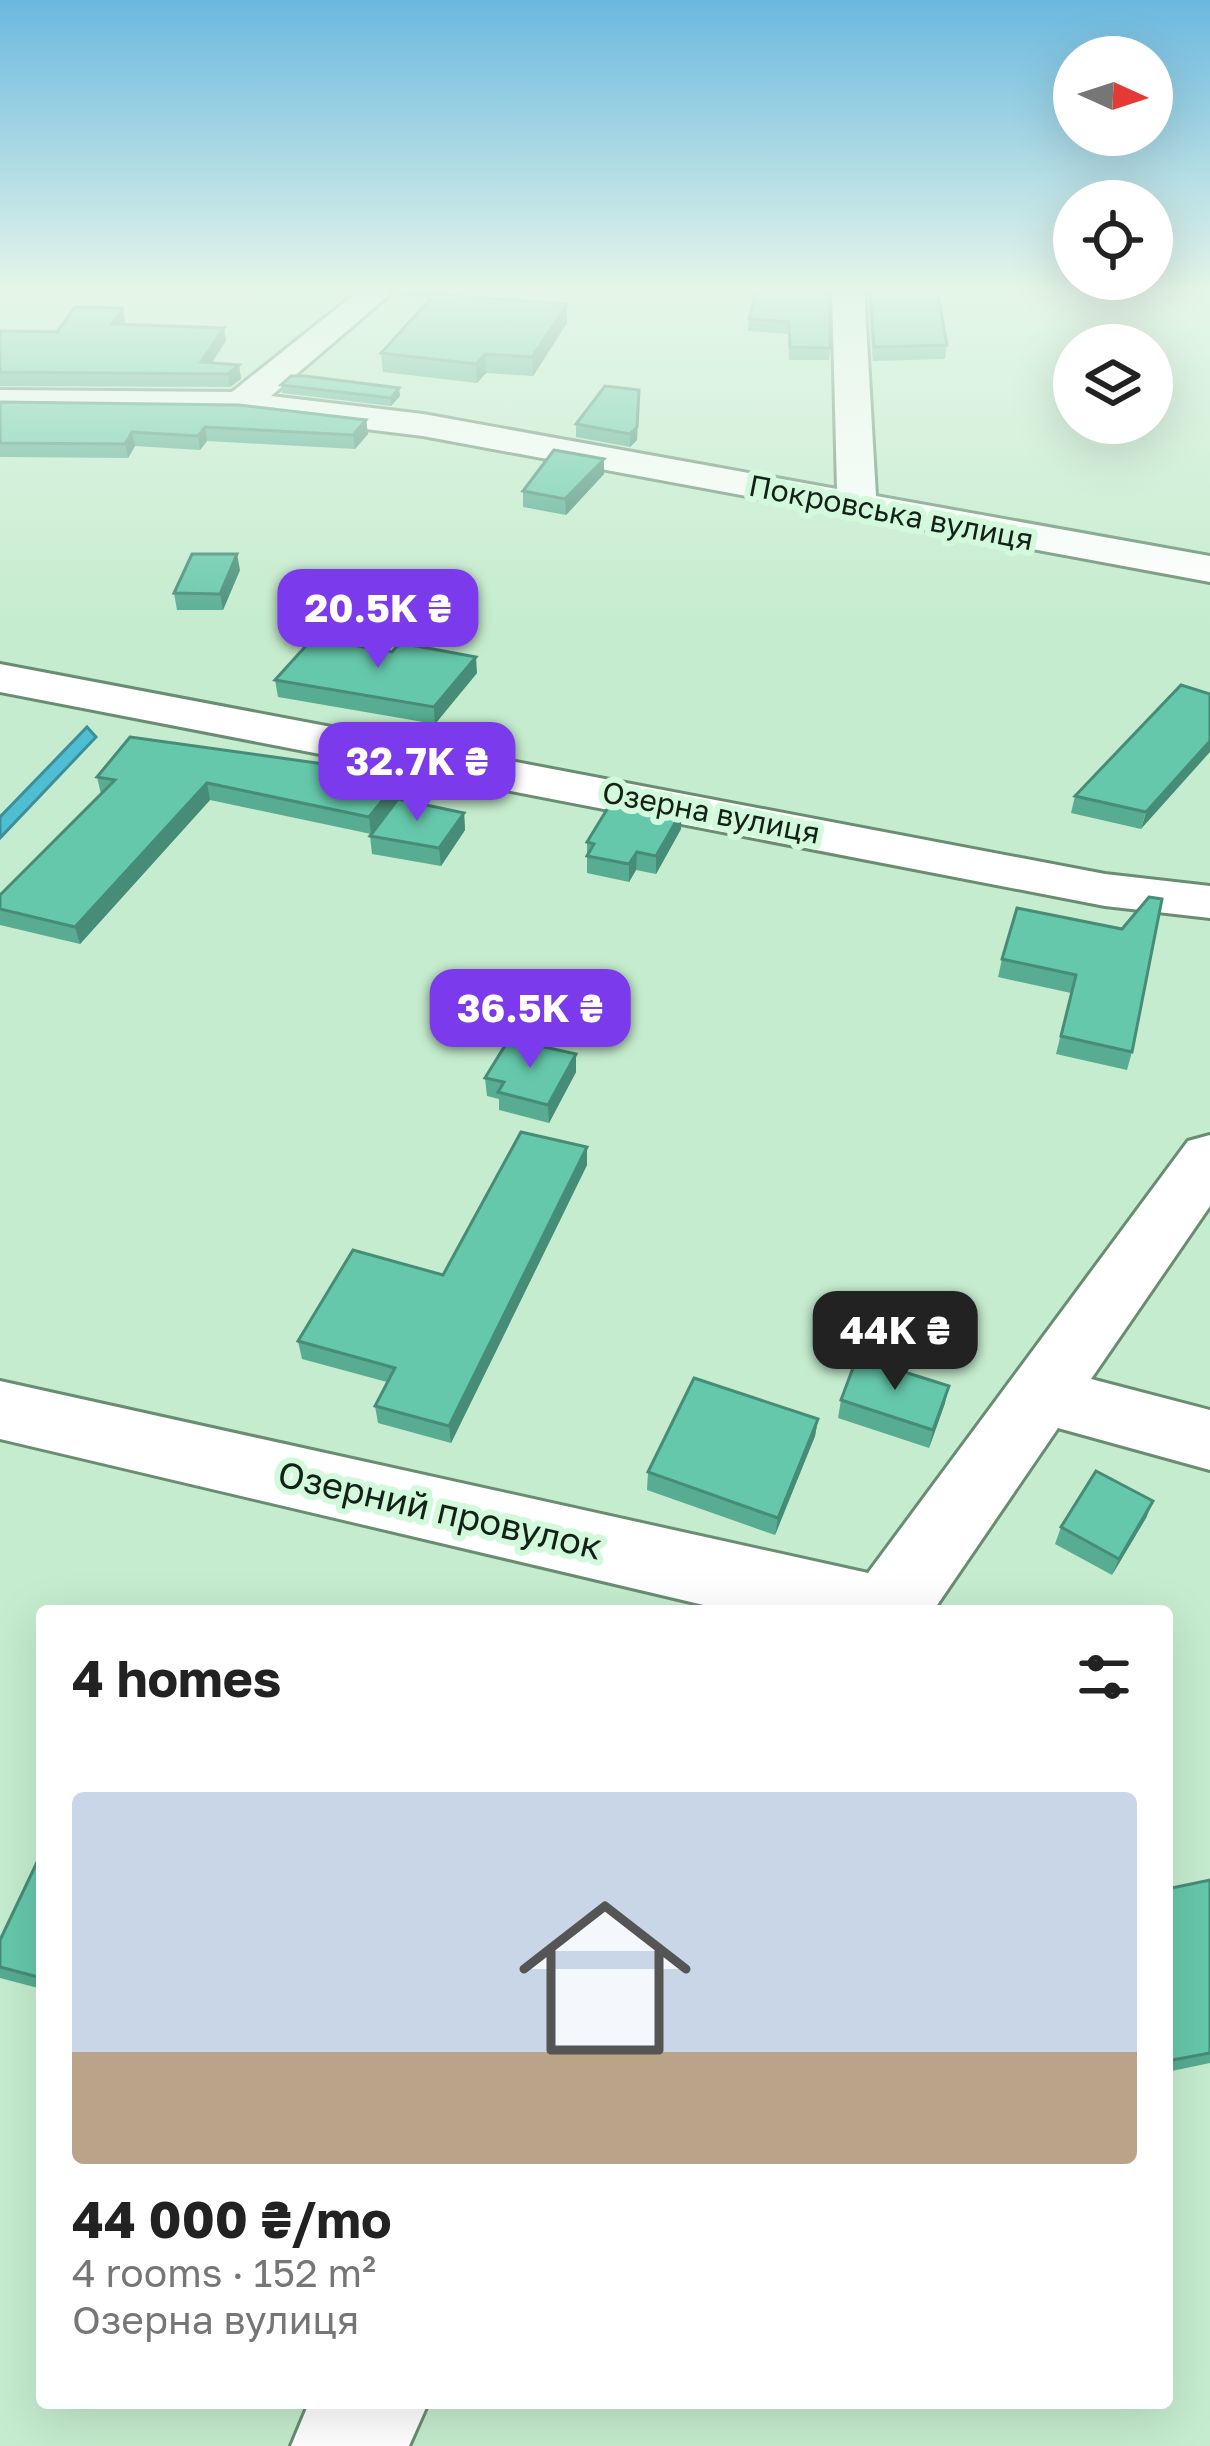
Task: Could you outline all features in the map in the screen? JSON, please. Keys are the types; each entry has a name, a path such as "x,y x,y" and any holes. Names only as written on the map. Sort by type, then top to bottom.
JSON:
{"street":[{"name":"Покровська вулиця","path":"242,403 423,425 1210,569"},
{"path":"852,403 856,507"},
{"name":"Озерна вулиця","path":"0,678 1105,890 1210,902"},
{"path":"887,1605 1210,1157"},
{"path":"1038,1394 1210,1440"},
{"name":"Озерний провулок","path":"0,1410 857,1605"},
{"path":"346,2446 370,2409"}],"water":[{"path":"87,727 96,737 0,838 0,817"}],"building":[{"path":"0,403 239,405 366,420 353,435 205,427 198,436 132,432 125,444 0,443"},
{"path":"592,403 638,403 637,427 630,434 576,424"},
{"path":"554,450 604,459 565,499 523,491"},
{"path":"192,554 237,554 220,594 174,593"},
{"path":"313,638 392,652 400,643 476,657 434,707 275,680"},
{"path":"1181,685 1210,694 1210,741 1146,812 1075,796"},
{"path":"130,737 403,775 369,817 207,783 75,927 0,909 0,895 115,780 97,777"},
{"path":"614,798 682,811 656,856 637,852 629,864 587,856 594,844 587,842"},
{"path":"398,799 464,813 439,848 370,836"},
{"path":"1149,897 1162,899 1132,1052 1061,1036 1076,975 1002,959 1017,908 1122,929"},
{"path":"509,1039 576,1054 548,1105 498,1092 504,1082 485,1078"},
{"path":"521,1132 587,1147 449,1426 375,1406 395,1368 298,1341 353,1250 443,1275"},
{"path":"857,1357 949,1386 933,1430 841,1400"},
{"path":"694,1378 818,1419 778,1518 648,1472"},
{"path":"1096,1471 1153,1501 1119,1559 1061,1527"},
{"path":"36,1864 36,1976 0,1967 0,1940"},
{"path":"1210,1880 1210,2053 1173,2060 1173,1888"}]}
